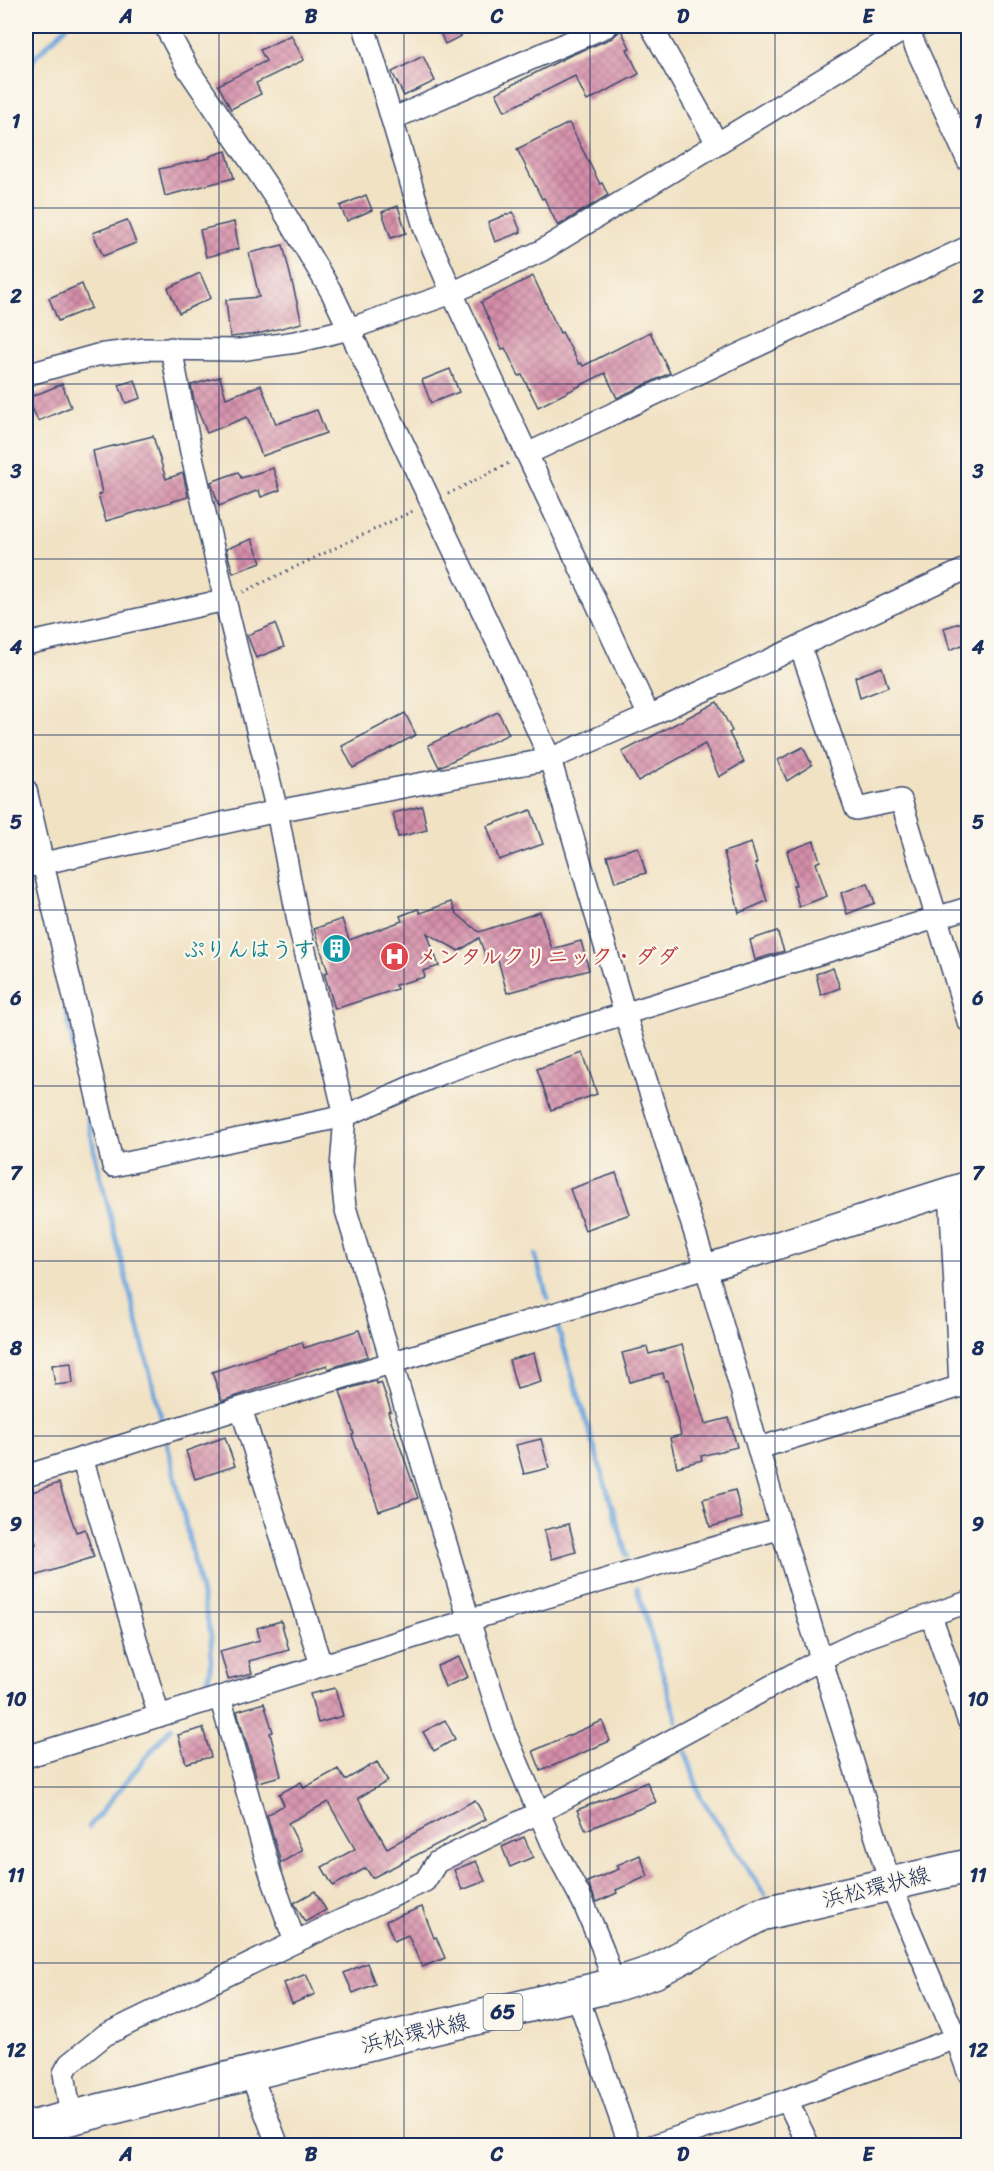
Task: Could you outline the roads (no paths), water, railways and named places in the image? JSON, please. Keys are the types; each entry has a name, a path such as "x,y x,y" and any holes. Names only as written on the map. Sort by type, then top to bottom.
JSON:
{"main road":[{"name":"浜松環状線","path":"26,2129 250,2072 614,1985 654,1972 753,1917 969,1866"}],"street":[{"path":"165,26 188,69 280,205 332,293 550,759 625,1014 706,1268 781,1528 823,1658 890,1883 967,2064"},
{"path":"364,26 425,230 452,293 649,716"},
{"path":"392,119 607,26"},
{"path":"651,26 717,143"},
{"path":"26,375 97,356 146,349 240,350 296,342 349,329 452,293 541,250 907,26 969,161"},
{"path":"527,454 969,247"},
{"path":"171,348 191,452 277,811 299,926 345,1116 340,1168 345,1207 504,1731 538,1814 583,1902 602,1947 614,1985"},
{"path":"33,865 277,811 550,759 649,716 969,568"},
{"path":"26,644 225,600"},
{"path":"800,646 856,808 901,800 969,1021"},
{"path":"26,790 33,865 113,1166 345,1116 442,1073 510,1049 969,908"},
{"path":"26,1476 241,1408 706,1268 959,1188 964,1384 759,1448"},
{"path":"241,1408 321,1665"},
{"path":"82,1458 159,1716"},
{"path":"26,1757 469,1620 781,1528"},
{"path":"71,2117 64,2073 69,2064 105,2035 425,1881 437,1862 538,1814 823,1658 867,1637 931,1617 969,1602"},
{"path":"931,1617 969,1720"},
{"path":"220,1697 270,1872 295,1942"},
{"path":"577,1995 630,2145"},
{"path":"652,2145 787,2100 956,2038"},
{"path":"250,2072 278,2145"},
{"path":"787,2100 809,2145"}],"waterway":[{"path":"26,70 36,56 67,26"},
{"path":"26,834 30,856"},
{"path":"63,996 97,1163 162,1421"},
{"path":"535,1255 548,1299"},
{"path":"558,1328 627,1556"},
{"path":"167,1442 211,1635 210,1671 202,1690"},
{"path":"637,1588 677,1721"},
{"path":"89,1827 171,1727"},
{"path":"686,1752 700,1796 765,1895"}],"place":[{"name":"ぷりんはうす","path":"336,949"},
{"name":"メンタルクリニック・ダダ","path":"395,956"}]}
